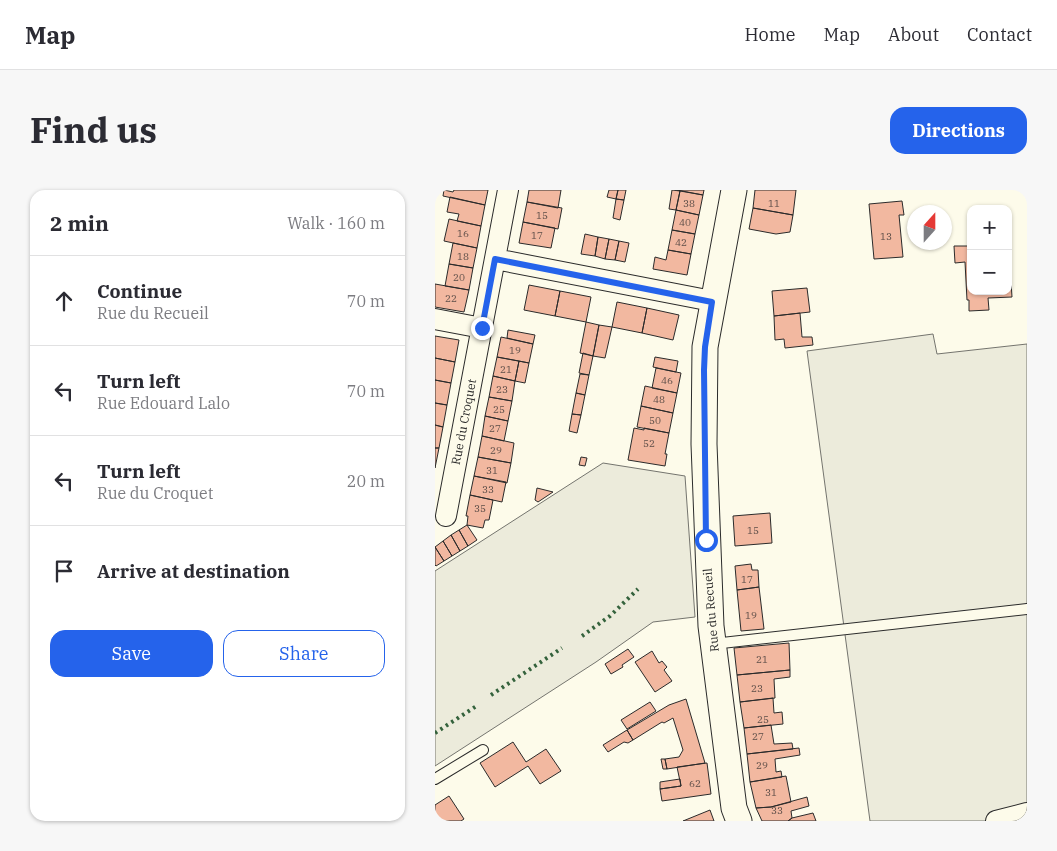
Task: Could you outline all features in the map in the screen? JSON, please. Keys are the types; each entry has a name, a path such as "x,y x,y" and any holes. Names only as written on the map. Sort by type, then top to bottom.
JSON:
{"street":[{"name":"Rue du Croquet","path":"446,516 508,190"},
{"name":"Rue du Recueil","path":"734,190 705,347 704,444 708,578 713,644 734,808 739,821"},
{"path":"495,259 712,302"},
{"path":"435,319 482,328"},
{"path":"996,821 1027,813"}],"lane":[{"path":"713,644 1027,609"},
{"path":"435,779 483,750"}],"shaded area":[{"path":"933,334 937,354 1027,344 1026,821 870,821 807,351"},
{"path":"603,463 685,476 695,617 653,622 596,662 435,766 435,571"}],"building":[{"path":"444,190 453,192 454,190 488,190 485,205 443,196"},
{"path":"529,190 561,190 558,208 527,202"},
{"path":"609,190 618,190 616,199 607,197"},
{"path":"618,190 626,190 624,200 616,199"},
{"path":"672,190 680,191 676,210 669,209"},
{"path":"677,190 704,190 703,195"},
{"path":"755,190 796,190 793,215 753,208"},
{"path":"680,191 703,195 699,215 676,210"},
{"path":"450,197 485,205 481,226 457,221 459,214 447,212"},
{"path":"616,199 624,200 620,220 613,218"},
{"path":"902,201 904,215 899,215 903,257 874,259 869,204"},
{"path":"527,202 562,208 558,229 523,222"},
{"path":"753,208 793,215 790,232 776,234 749,229"},
{"path":"676,210 699,215 695,234 672,230"},
{"path":"449,219 481,226 477,248 444,241"},
{"path":"523,222 555,228 551,248 519,243"},
{"path":"672,230 695,234 691,254 668,250"},
{"path":"585,234 598,237 595,256 581,254"},
{"path":"598,237 609,239 605,259 595,256"},
{"path":"609,239 619,241 615,260 605,259"},
{"path":"619,241 629,243 625,262 615,260"},
{"path":"453,243 477,248 473,268 449,264"},
{"path":"954,246 967,246 967,295 1012,295 1012,297 988,298 989,310 969,311 969,300 967,300 965,262 955,263"},
{"path":"668,250 691,254 687,275 653,269 655,257 666,260"},
{"path":"449,264 473,268 469,290 445,286"},
{"path":"435,284 469,290 464,312 435,307"},
{"path":"529,285 560,291 555,316 524,310"},
{"path":"807,288 810,312 774,316 772,291"},
{"path":"560,291 591,297 586,322 555,316"},
{"path":"617,302 647,308 642,333 612,327"},
{"path":"647,308 679,315 673,340 642,333"},
{"path":"800,313 802,337 812,337 813,345 785,348 784,339 775,340 774,316"},
{"path":"586,322 599,325 593,356 580,353"},
{"path":"599,325 612,327 605,358 593,356"},
{"path":"508,330 535,335 533,344 507,338"},
{"path":"435,336 459,340 455,362 435,358"},
{"path":"501,337 533,344 529,363 497,357"},
{"path":"583,353 593,356 589,375 579,373"},
{"path":"497,357 519,361 515,381 493,376"},
{"path":"655,357 678,361 676,372 653,367"},
{"path":"435,358 455,362 451,383 435,380"},
{"path":"519,361 529,363 525,383 515,381"},
{"path":"656,368 681,373 677,393 652,388"},
{"path":"580,374 589,375 585,395 576,393"},
{"path":"493,376 515,381 512,401 489,397"},
{"path":"435,380 451,383 447,405 435,403"},
{"path":"645,386 677,393 673,413 641,406"},
{"path":"576,393 585,395 581,415 572,414"},
{"path":"489,397 512,401 508,421 485,416"},
{"path":"435,403 447,405 443,427 435,425"},
{"path":"641,406 673,413 669,433 637,427"},
{"path":"572,414 581,415 577,433 569,431"},
{"path":"485,416 508,421 504,441 482,436"},
{"path":"435,425 443,427 439,448 435,448"},
{"path":"634,428 669,433 665,466 628,460"},
{"path":"482,436 514,443 511,463 478,457"},
{"path":"435,448 439,448 435,468"},
{"path":"478,457 511,463 507,483 474,476"},
{"path":"581,457 587,458 585,466 579,465"},
{"path":"474,476 506,482 502,502 470,495"},
{"path":"537,488 553,492 538,502 535,500"},
{"path":"470,495 493,500 489,520 485,520 483,528 467,525 468,516 466,516"},
{"path":"770,513 772,543 735,546 733,516"},
{"path":"467,525 477,540 468,546 459,530"},
{"path":"459,530 468,546 460,551 451,535"},
{"path":"451,535 460,551 452,556 443,541"},
{"path":"443,541 452,556 444,561 435,547"},
{"path":"435,547 444,561 436,566 435,565"},
{"path":"751,564 752,570 758,570 759,587 737,590 735,566"},
{"path":"759,587 764,629 741,631 737,590"},
{"path":"789,643 790,670 737,675 734,648"},
{"path":"628,649 634,657 622,665 623,667 611,674 605,664"},
{"path":"652,651 659,663 662,661 667,667 664,670 672,681 655,692 635,662"},
{"path":"790,670 790,677 774,679 775,698 740,702 737,675"},
{"path":"773,698 774,713 782,712 783,724 744,728 740,702"},
{"path":"686,699 705,763 667,769 665,759 679,757 683,750 673,718 664,723 662,722 633,740 627,730 669,705"},
{"path":"650,702 656,711 627,729 621,720"},
{"path":"771,725 774,744 792,743 793,749 747,754 744,728"},
{"path":"627,730 633,740 628,743 624,742 608,752 603,745"},
{"path":"513,742 526,762 546,749 561,771 540,784 528,766 495,787 480,763"},
{"path":"799,748 800,755 775,759 776,772 781,771 782,777 750,782 747,754"},
{"path":"661,759 665,759 667,769 663,769"},
{"path":"707,763 711,794 662,801 660,789 681,786 677,767"},
{"path":"786,776 791,802 771,807 756,808 750,782"},
{"path":"680,779 681,786 660,789 660,782"},
{"path":"449,796 464,819 461,821 435,821 435,805"},
{"path":"807,797 809,806 791,811 792,818 788,821 762,821 756,808 771,807"},
{"path":"710,810 714,821 683,821"},
{"path":"813,813 816,821 788,821 792,818"}],"hedge":[{"path":"582,636 610,616 638,589"},
{"path":"491,695 562,648"},
{"path":"435,733 478,705"}],"route":[{"path":"482,328 495,259 712,302 705,347 704,370 706,540"}]}
